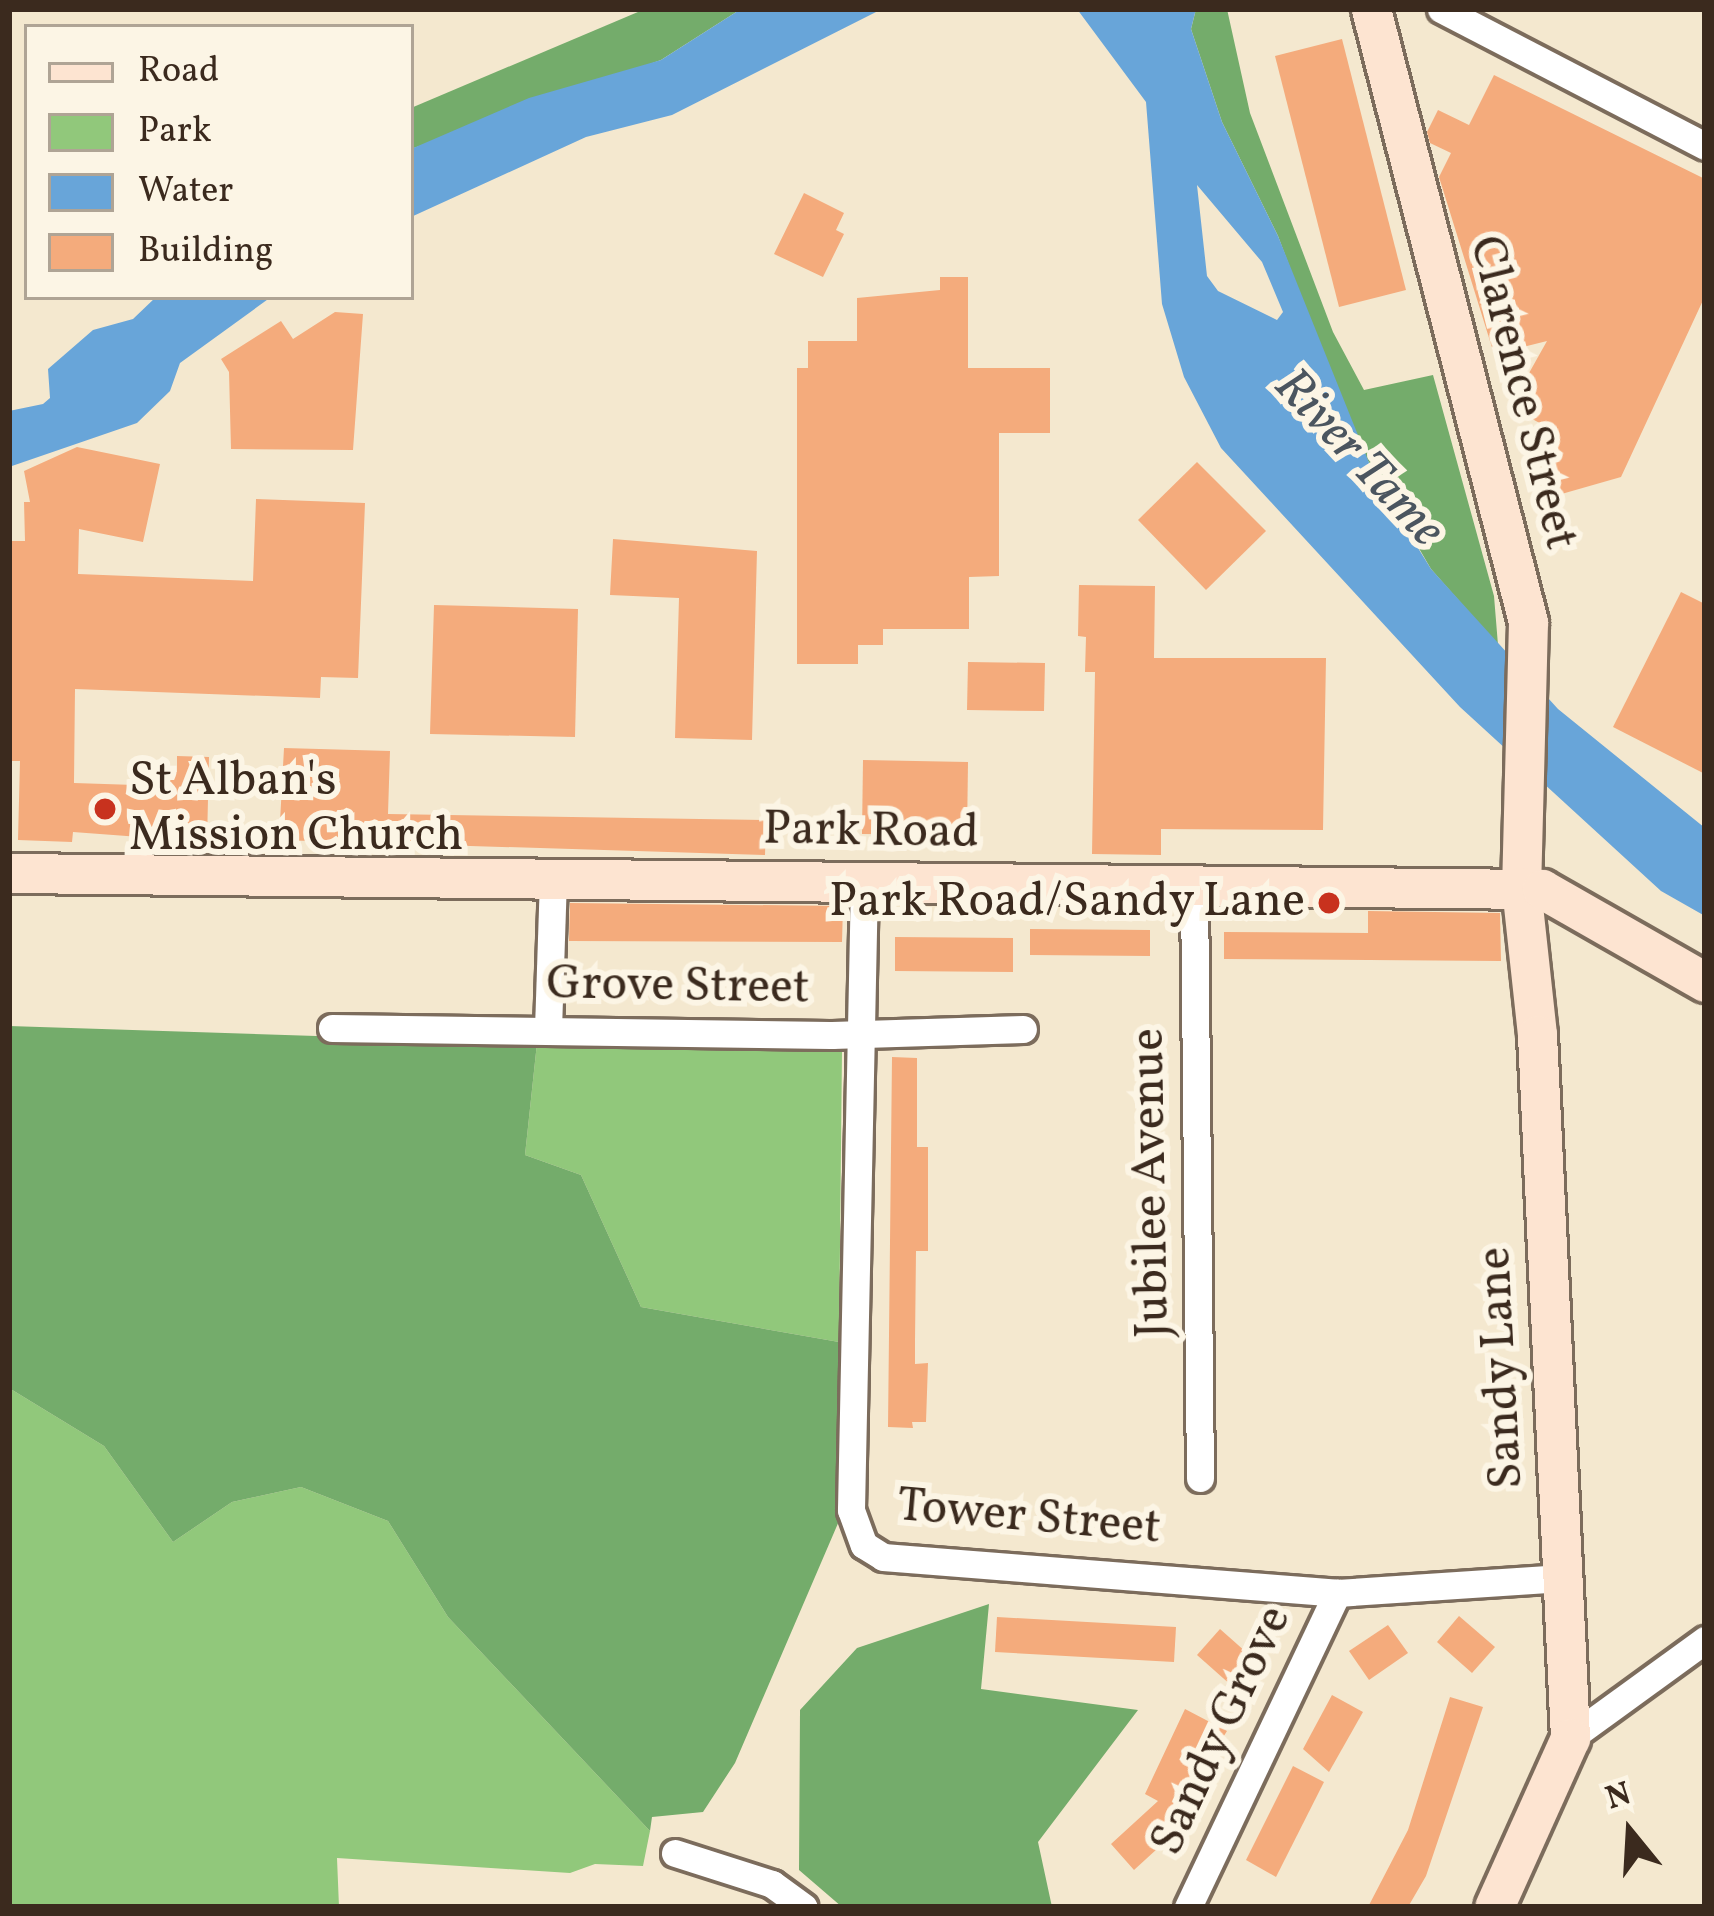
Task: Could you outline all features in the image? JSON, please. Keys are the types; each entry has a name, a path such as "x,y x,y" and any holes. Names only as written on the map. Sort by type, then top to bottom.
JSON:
{"main road":[{"name":"Clarence Street","path":"1371,9 1528,622 1519,809"},
{"name":"Sandy Lane","path":"1494,1907 1570,1738 1537,1035 1521,887 1519,809"},
{"name":"Park Road","path":"9,873 1194,888 1521,887 1560,896 1705,982"}],"street":[{"path":"1441,9 1705,146"},
{"path":"548,1029 553,881"},
{"name":"Tower Street","path":"864,883 851,1510 865,1545 884,1557 1337,1593 1563,1578"},
{"name":"Jubilee Avenue","path":"1194,888 1200,1478"},
{"name":"Grove Street","path":"332,1028 1022,1029"},
{"name":"Sandy Grove","path":"1188,1907 1337,1593"},
{"path":"1570,1738 1705,1640"},
{"path":"675,1853 772,1884 804,1907"}],"green space":[{"path":"645,9 741,9 661,60 414,148 414,107"},
{"path":"1196,9 1227,9 1250,113 1333,332 1364,390 1433,375 1494,596 1498,645 1431,569 1353,435 1278,236 1222,122 1191,29"},
{"path":"9,1026 537,1043 525,1155 581,1175 641,1307 839,1342 839,1521 735,1763 703,1812 652,1817 650,1831 448,1617 388,1521 301,1487 232,1502 173,1542 104,1446 9,1388"},
{"path":"537,1043 842,1051 839,1342 641,1307 581,1175 525,1155"},
{"path":"9,1388 104,1446 173,1542 232,1502 301,1487 388,1521 448,1617 650,1831 643,1866 595,1864 570,1873 337,1858 339,1907 9,1907"},
{"path":"989,1604 981,1689 1138,1710 1038,1842 1052,1907 842,1907 799,1870 800,1710 857,1648"}],"water":[{"path":"741,9 882,9 672,115 586,137 414,216 414,148 529,98 661,60"},
{"name":"River Tame","path":"1077,9 1196,9 1191,29 1222,122 1278,236 1376,480 1431,569 1558,709 1705,828 1705,916 1661,891 1460,707 1221,448 1184,377 1162,304 1146,102","holes":["1197,185 1262,262 1283,312 1277,320 1218,291 1207,276"]},
{"path":"153,300 267,300 180,363 170,391 137,423 9,467 9,411 43,404 50,398 48,369 93,330 133,319"}],"building":[{"path":"1342,39 1406,290 1339,307 1275,56"},
{"path":"1494,75 1705,179 1705,296 1621,477 1558,495 1545,453 1556,432 1510,407 1547,341 1494,354 1439,177 1451,153 1430,143 1427,132 1438,110 1469,125"},
{"path":"804,193 844,213 836,230 844,234 823,277 774,254"},
{"path":"940,277 968,277 968,368 1050,368 1050,433 999,433 999,576 969,577 969,629 883,629 883,645 858,645 858,664 797,664 797,368 808,368 808,341 857,341 857,298 940,290"},
{"path":"335,312 363,314 353,450 231,449 229,372 221,359 281,321 293,339"},
{"path":"77,447 160,464 143,542 79,529 78,574 253,581 256,499 365,503 358,678 321,677 320,698 75,689 74,783 135,785 136,772 177,772 177,756 209,757 207,842 73,832 72,842 18,840 20,761 9,761 9,541 25,541 24,502 30,502 24,471"},
{"path":"1197,462 1266,531 1206,590 1138,520"},
{"path":"613,539 757,551 752,740 675,738 679,598 610,595"},
{"path":"1079,585 1155,586 1154,658 1326,658 1323,830 1161,829 1161,855 1092,854 1095,672 1085,672 1086,637 1078,636"},
{"path":"1681,592 1705,604 1705,774 1613,727"},
{"path":"434,605 578,609 575,737 430,734"},
{"path":"968,662 1045,663 1044,711 967,710"},
{"path":"284,748 390,751 388,814 766,820 765,855 279,840"},
{"path":"863,760 968,762 967,835 862,834"},
{"path":"570,903 843,906 842,942 569,941"},
{"path":"1368,911 1500,913 1501,961 1224,959 1224,932 1368,933"},
{"path":"1030,929 1150,930 1150,956 1030,955"},
{"path":"895,937 1013,938 1013,972 895,971"},
{"path":"892,1057 917,1058 917,1147 928,1147 928,1251 916,1251 915,1342 915,1364 928,1363 926,1422 912,1422 913,1428 888,1427"},
{"path":"1459,1616 1495,1647 1472,1673 1437,1642"},
{"path":"997,1617 1176,1627 1174,1662 995,1652"},
{"path":"1388,1625 1408,1653 1369,1680 1349,1651"},
{"path":"1220,1629 1255,1660 1232,1686 1197,1655"},
{"path":"1332,1695 1363,1712 1329,1772 1303,1749"},
{"path":"1450,1697 1483,1707 1426,1876 1408,1907 1368,1907 1408,1830"},
{"path":"1185,1709 1227,1731 1164,1832 1169,1838 1134,1870 1111,1844 1158,1801 1145,1794"},
{"path":"1293,1766 1324,1782 1276,1877 1246,1860"}],"place":[{"name":"St Alban's Mission Church","path":"105,809"},
{"name":"Park Road/Sandy Lane","path":"1329,903"}]}
